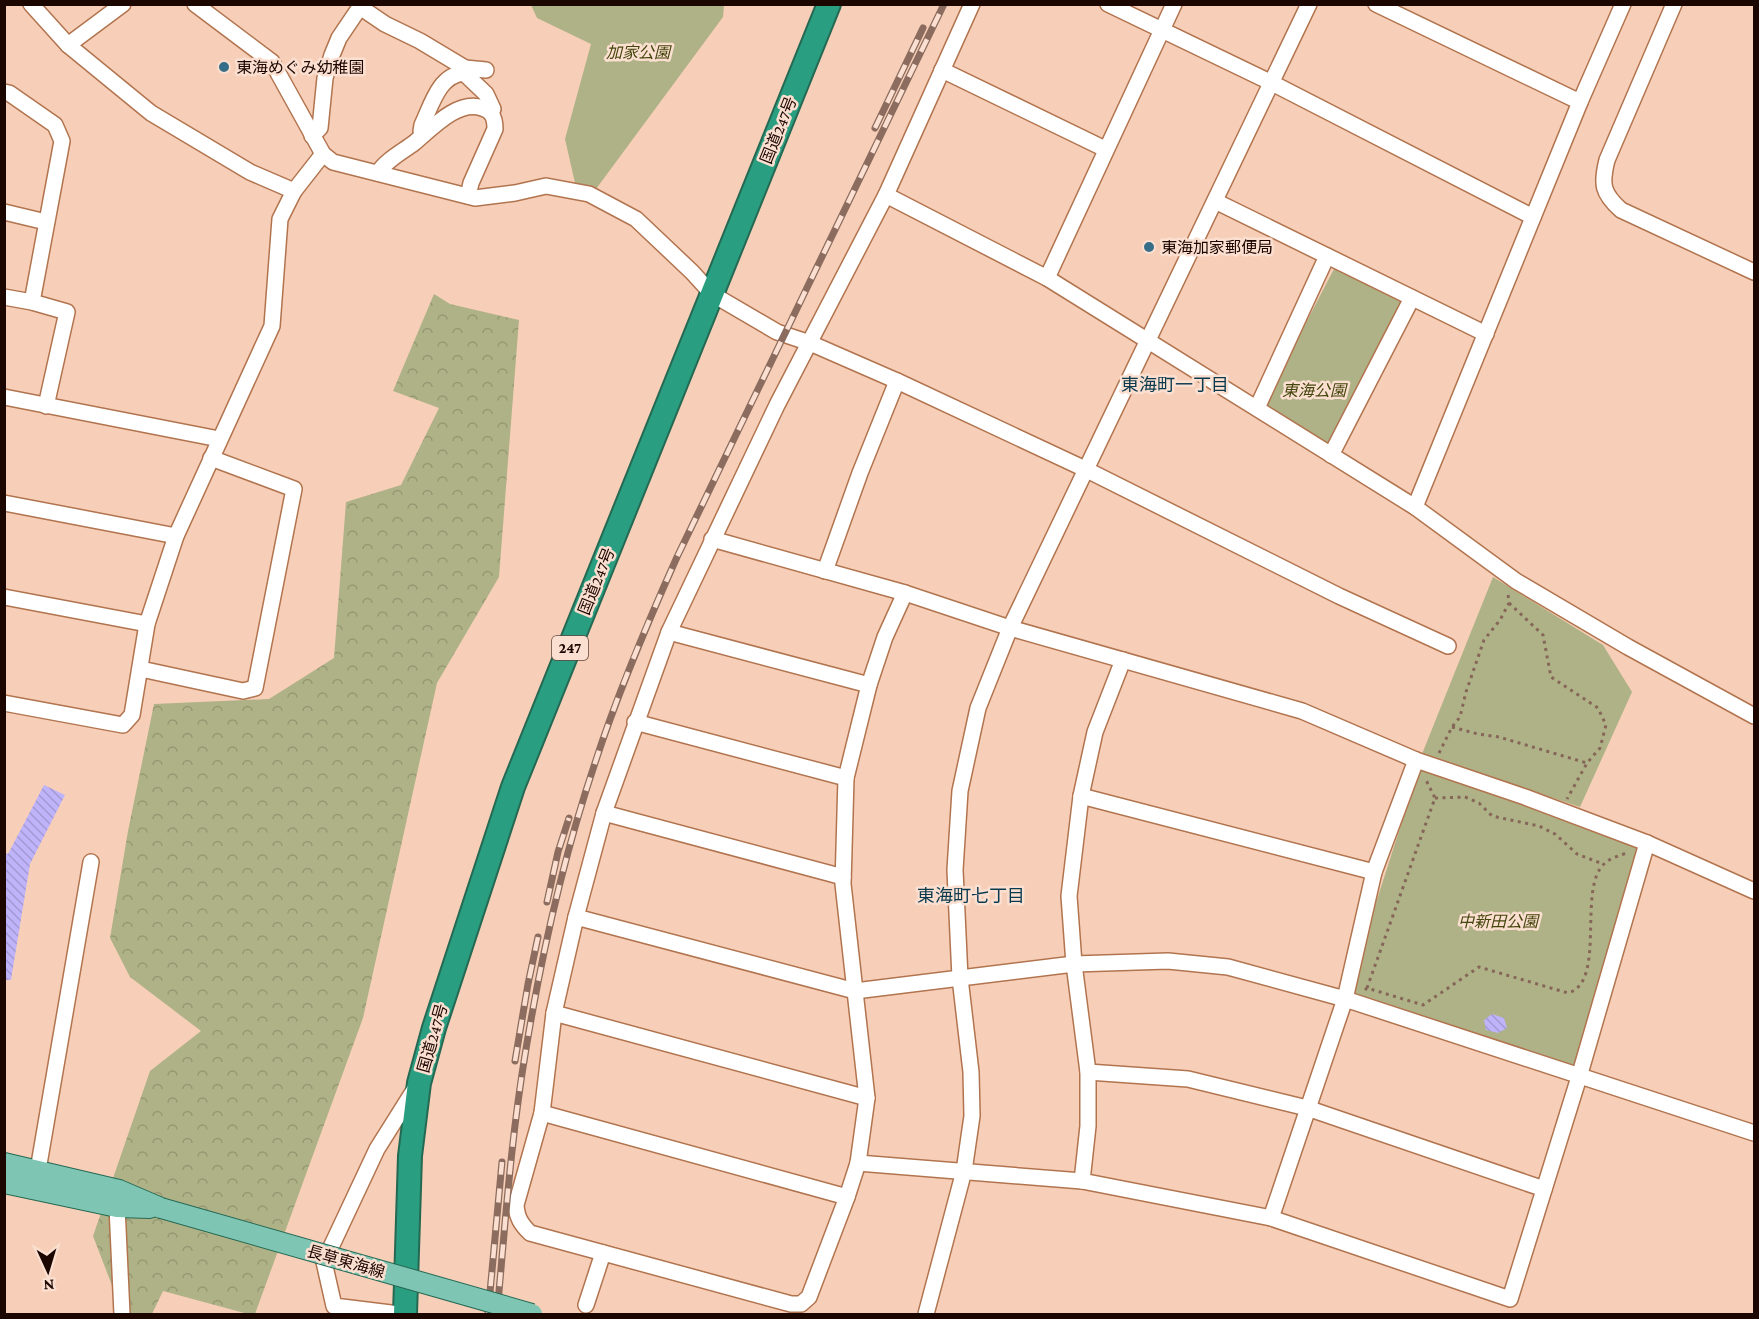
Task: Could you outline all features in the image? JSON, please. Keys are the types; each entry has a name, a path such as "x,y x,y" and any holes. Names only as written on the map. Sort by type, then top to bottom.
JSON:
{"highway":[{"name":"国道247号","path":"405,1314 410,1156 419,1083 434,1028 513,788 829,4"}],"main road":[{"name":"長草東海線","path":"4,1162 119,1190 161,1208 532,1314"},
{"name":"長草東海線","path":"4,1183 117,1207 161,1208"}],"street":[{"path":"31,4 68,45 151,113 250,172 294,191"},
{"path":"68,45 123,4"},
{"path":"195,4 272,62 312,136 323,154 333,162 475,198 546,186 589,194 636,219 712,294 777,332 810,343 897,381 1085,469 1329,592 1448,646"},
{"path":"905,593 885,637 869,685 846,778 843,877 867,1098 858,1163 809,1297 801,1304 791,1304 530,1233 521,1224 516,1205 542,1113 554,1013 576,917 604,813 635,722 669,632 712,539 747,465 886,195 972,4"},
{"path":"1108,4 1272,83 1533,217"},
{"path":"1047,278 1174,4"},
{"path":"926,1314 964,1171 972,1116 971,1072 960,978 955,870 960,791 978,708 1010,628 1309,4"},
{"path":"1376,4 1580,102"},
{"path":"1415,507 1580,102 1623,4"},
{"path":"1674,4 1607,160 1603,174 1604,190 1610,200 1621,210 1755,272"},
{"path":"312,136 320,128 326,78 332,55 339,38 361,6 385,24 420,41 465,71 486,94 493,109 491,112 495,120 495,129 471,183 468,196"},
{"path":"423,135 422,125 441,85 449,77 465,71 486,70"},
{"path":"942,70 1106,149"},
{"path":"4,92 9,93 55,125 62,141 32,302"},
{"path":"378,173 382,167 423,135 462,108 477,106 491,112"},
{"path":"4,703 123,725 132,714 147,624 176,536 272,326 280,219 294,191 323,154"},
{"path":"886,195 1047,278 1415,507 1516,581 1628,647 1755,716"},
{"path":"1215,201 1486,334"},
{"path":"4,212 46,222"},
{"path":"1257,408 1328,256"},
{"path":"4,297 67,312 46,405"},
{"path":"1331,455 1412,298"},
{"path":"825,571 860,473 897,381"},
{"path":"4,398 219,439"},
{"path":"141,669 243,691 255,688 294,489 211,458"},
{"path":"4,503 176,536"},
{"path":"712,539 905,593 1010,628 1302,711 1416,760 1647,843 1755,891"},
{"path":"4,597 147,624"},
{"path":"669,632 869,685"},
{"path":"1082,1181 1088,1126 1088,1072 1074,964 1069,896 1081,796 1095,732 1123,660"},
{"path":"635,722 846,778"},
{"path":"1271,1218 1345,999 1374,872 1416,760"},
{"path":"1081,796 1374,872"},
{"path":"604,813 843,877"},
{"path":"858,1163 1082,1181 1271,1218 1510,1299 1579,1077 1647,843"},
{"path":"38,1170 91,862"},
{"path":"576,917 855,991 1074,964 1168,961 1228,967 1345,999 1755,1133"},
{"path":"554,1013 867,1098"},
{"path":"1088,1072 1188,1079 1307,1108 1544,1189"},
{"path":"399,1314 334,1306 324,1262 376,1149 419,1083"},
{"path":"542,1113 847,1197"},
{"path":"117,1207 122,1314"},
{"path":"585,1305 603,1253"}],"path":[{"path":"1433,766 1452,727 1460,717 1484,640 1500,620 1509,603 1508,592 1516,581"},
{"path":"1509,603 1543,635 1551,677 1598,708 1606,725 1600,748 1587,763 1560,811"},
{"path":"1452,727 1499,737 1587,763"},
{"path":"1367,988 1436,798 1426,780"},
{"path":"1436,798 1465,797 1479,803 1492,816 1539,826 1555,834 1577,854 1604,864"},
{"path":"1345,999 1367,988 1423,1005 1479,967 1568,993 1576,990 1582,984 1588,960 1595,880 1604,864 1647,843"}],"green space":[{"name":"加家公園","path":"531,5 724,5 723,17 596,189 575,183 565,139 591,44 537,18"},
{"name":"東海公園","path":"1335,267 1402,301 1328,444 1260,411"},
{"path":"434,294 450,304 519,320 499,577 437,683 363,1018 255,1314 163,1291 152,1314 123,1314 93,1236 150,1071 201,1031 130,977 110,938 128,831 154,704 269,699 334,658 346,502 401,485 439,408 393,391"},
{"path":"1493,577 1603,645 1632,692 1580,807 1422,754"},
{"name":"中新田公園","path":"1425,769 1647,843 1579,1077 1345,999 1418,772"}],"building":[{"path":"44,785 65,795 30,864 11,980 4,980 4,853 8,854"},
{"path":"1492,1014 1504,1018 1507,1028 1498,1033 1486,1030 1484,1020"}],"railway":[{"path":"497,1314 512,1148 532,1013 564,868 613,710 677,557 944,4"},
{"path":"875,128 923,28"},
{"path":"547,902 558,852 569,818"},
{"path":"515,1061 538,937"},
{"path":"488,1314 502,1162"}],"place":[{"name":"東海めぐみ幼稚園","path":"224,67"},
{"name":"東海加家郵便局","path":"1149,247"}],"district":[{"name":"東海町一丁目","path":"1175,385"},
{"name":"東海町七丁目","path":"971,896"}]}
